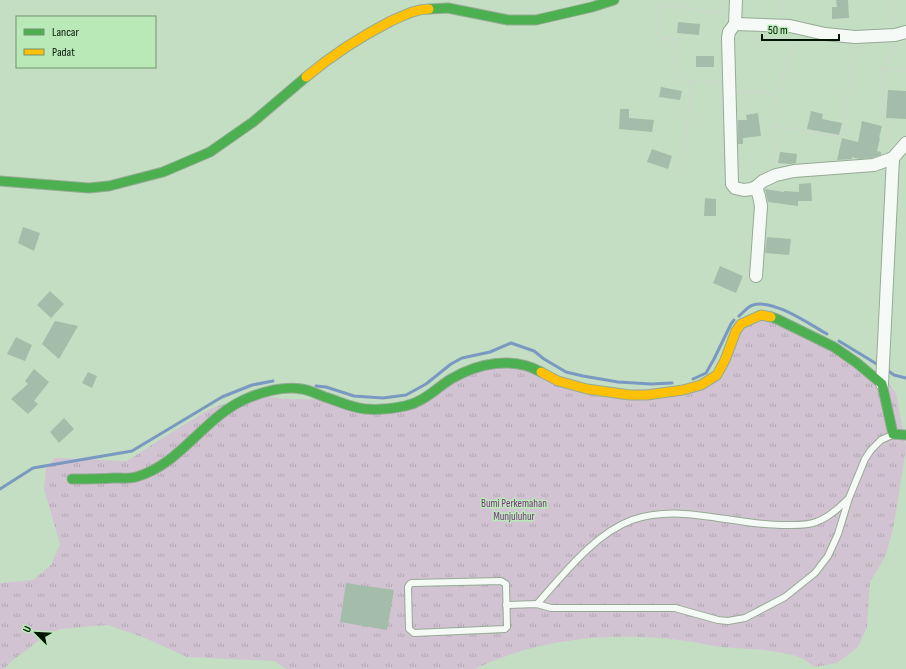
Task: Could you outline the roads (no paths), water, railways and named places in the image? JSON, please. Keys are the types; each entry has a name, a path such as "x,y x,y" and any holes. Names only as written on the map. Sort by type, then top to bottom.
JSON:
{"street":[{"path":"0,181 96,188 151,176 190,161 210,152 253,122 324,61 365,34 406,14 425,9 448,8 508,20 536,20 592,7 614,0"},
{"path":"736,0 735,24 729,32 728,38 732,184 735,188 744,190 756,187 763,181 776,175 794,171 874,165 892,158 906,143"},
{"path":"735,24 783,26 855,38 901,34"},
{"path":"892,158 882,376 894,434 906,435"},
{"path":"756,187 761,206 756,276"},
{"path":"72,479 134,478 155,470 172,458 216,417 227,409 248,398 276,389 302,390 365,409 392,408 419,402 452,379 476,367 504,363 520,364 534,368 558,381 587,389 630,395 647,395 701,386 717,375 725,360 736,331 741,324 761,315 777,319 834,347 857,363 882,376"}],"lane":[{"path":"506,605 537,604 551,608 676,608 718,620 728,621 745,618 785,597 815,573 828,556 838,534 849,498 871,450 881,440 894,434"},
{"path":"537,604 585,552 609,532 632,520 673,514 705,516 764,525 814,523 828,517 840,508 849,498"},
{"path":"501,581 506,584 506,605 507,627 502,630 414,633 409,629 408,587 412,583 501,581"}],"waterway":[{"path":"739,316 747,308 753,305 761,304 771,306 781,309 827,334"},
{"path":"693,379 706,373 734,320"},
{"path":"839,341 880,366"},
{"path":"316,386 326,387 354,396 383,398 406,395 426,384 451,364 462,358 490,352 511,343 534,351 544,359 566,372 618,382 651,384 672,383"},
{"path":"887,370 894,375 906,378"},
{"path":"0,489 33,468 132,451 222,397 252,385 273,381"}],"park label":[{"name":"Bumi Perkemahan Munjuluhur","path":"514,509"}]}
